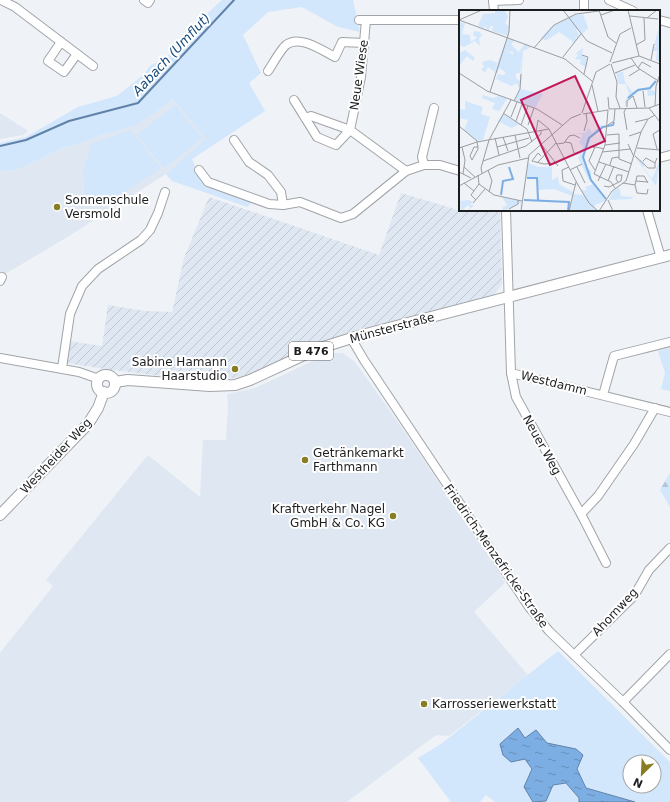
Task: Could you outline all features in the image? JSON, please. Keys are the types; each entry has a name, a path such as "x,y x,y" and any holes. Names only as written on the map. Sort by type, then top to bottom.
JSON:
{"main road":[{"name":"Münsterstraße","path":"115,382 128,380 210,386 235,385 250,380 317,349 351,338 665,256"},
{"path":"108,375 113,378 115,382 114,388 107,393 98,387 99,380 103,376 108,375"},
{"name":"Westheider Weg","path":"0,514 88,424 98,408 104,392"}],"street":[{"path":"2,0 14,7 93,66"},
{"path":"144,0 148,3 150,0"},
{"path":"493,1 519,0"},
{"path":"609,0 631,10"},
{"name":"Neue Wiese","path":"350,130 361,77 364,42 362,20 459,20"},
{"path":"660,20 670,23"},
{"path":"268,71 286,45 292,42 301,41 307,43 335,57 342,42 364,42"},
{"path":"61,42 48,61 64,72 77,54"},
{"path":"294,100 317,138 336,145 350,130"},
{"path":"424,165 422,157 434,108"},
{"path":"305,118 311,116 350,130 406,171"},
{"path":"234,140 249,162 268,175 281,192 283,205"},
{"path":"660,158 670,155"},
{"path":"199,170 208,182 269,204 283,205 300,202 341,218 353,214 406,171 424,165 440,165 459,171"},
{"path":"62,368 70,314 82,286 98,269 141,240 150,230 158,213 164,192"},
{"name":"Westdamm","path":"506,211 511,373 670,412"},
{"path":"646,211 665,256"},
{"name":"Friedrich-Menzefricke-Straße","path":"351,338 354,345 529,607 549,631 623,702 670,750"},
{"path":"604,395 614,356 670,342"},
{"path":"0,358 62,368 85,374 99,380"},
{"name":"Neuer Weg","path":"511,373 516,397 606,562"},
{"path":"581,514 598,496 634,444 655,408"},
{"name":"Ahornweg","path":"574,655 634,596 649,570 670,548"},
{"path":"623,702 670,654"}],"shaded area":[{"name":"Sonnenschule Versmold","path":"173,99 207,139 166,174 64,239 0,277 0,171 17,170 66,146 70,147 102,135 138,125"},
{"path":"0,113 28,131 23,135 0,139"},
{"path":"401,193 458,210 459,208 459,211 500,211 502,284 494,295 352,331 316,344 243,376 210,382 66,363 69,341 102,346 108,305 145,311 172,312 184,258 209,197 379,255"},
{"path":"330,353 343,353 355,362 398,422 494,564 505,583 474,612 528,675 449,736 436,735 347,802 0,802 0,653 53,586 46,580 148,455 200,497 203,440 226,440 228,404 227,394 255,388"}],"green space":[{"path":"222,0 353,0 360,32 338,27 302,7 268,12 243,35 261,73 249,83 265,111 192,159 196,169 207,184 253,201 247,207 172,181 166,174 206,139 173,99 138,125 102,135 70,147 66,146 17,170 0,171 0,143 26,137 78,107 117,96 142,76 151,65 165,59 193,27"},
{"path":"175,105 202,138 164,168 137,135"},
{"path":"130,130 161,168 102,206 85,198 83,172 91,144"},
{"path":"670,348 670,391 661,389 665,373 658,351"},
{"path":"670,473 670,507 660,490"},
{"path":"558,651 662,754 622,754 622,794 662,794 662,754 670,762 670,802 635,802 586,788 577,769 576,749 547,743 536,731 525,738 517,728 525,759 532,769 524,787 533,802 495,802 486,795 480,802 451,802 418,758 441,744"},
{"path":"566,783 579,798 579,802 541,802 546,801 553,784"}],"water":[{"path":"518,728 525,738 536,730 547,743 576,749 583,755 577,769 586,788 635,802 579,802 579,798 566,783 553,785 546,801 533,802 524,787 532,769 525,759 511,762 503,755 500,744"}],"waterway":[{"name":"Aabach (Umflut)","path":"0,146 26,140 69,121 138,103 234,0"}],"place":[{"name":"Sonnenschule Versmold","path":"57,207"},
{"name":"Sabine Hamann Haarstudio","path":"235,369"},
{"name":"Getränkemarkt Farthmann","path":"305,460"},
{"name":"Kraftverkehr Nagel GmbH & Co. KG","path":"393,516"},
{"name":"Karrosseriewerkstatt","path":"424,704"}]}
